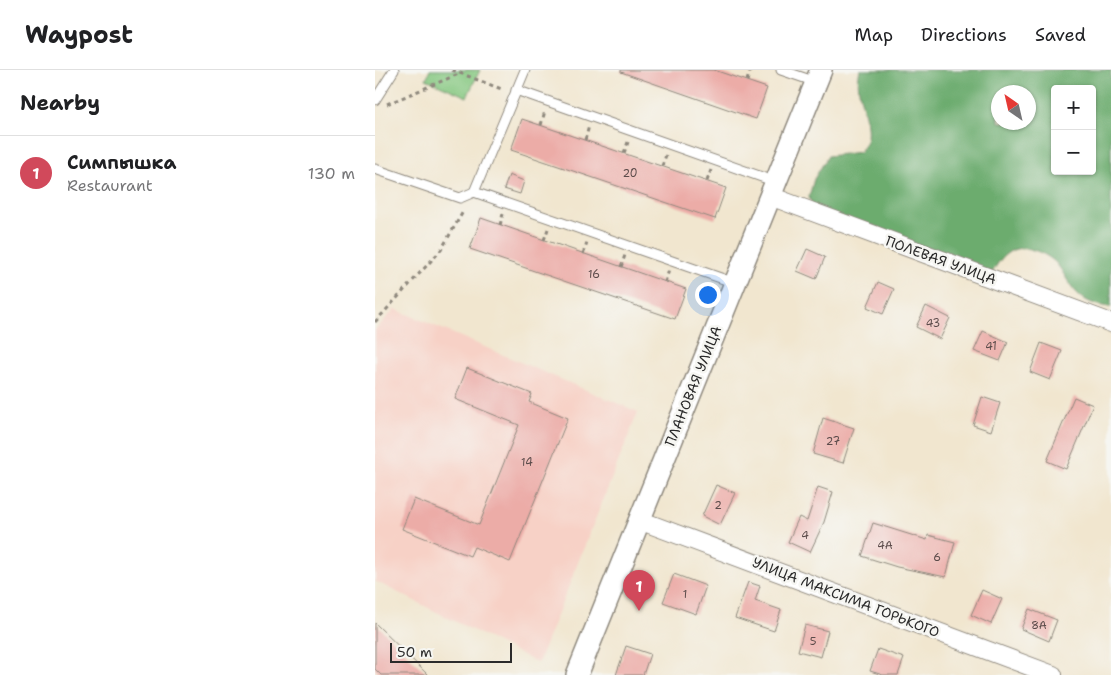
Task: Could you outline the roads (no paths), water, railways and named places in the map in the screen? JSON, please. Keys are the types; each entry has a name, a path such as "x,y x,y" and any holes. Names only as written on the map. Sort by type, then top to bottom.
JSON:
{"street":[{"name":"ПЛАНОВАЯ УЛИЦА","path":"577,675 819,76"},
{"name":"ПОЛЕВАЯ УЛИЦА","path":"773,189 1111,323"},
{"name":"УЛИЦА МАКСИМА ГОРЬКОГО","path":"639,520 1053,675"}],"lane":[{"path":"375,100 394,70"},
{"path":"375,169 460,198 473,192 525,70"},
{"path":"781,70 819,76"},
{"path":"515,92 773,189"},
{"path":"473,192 735,283"}],"place":[{"name":"Симпышка","path":"639,611"}]}
